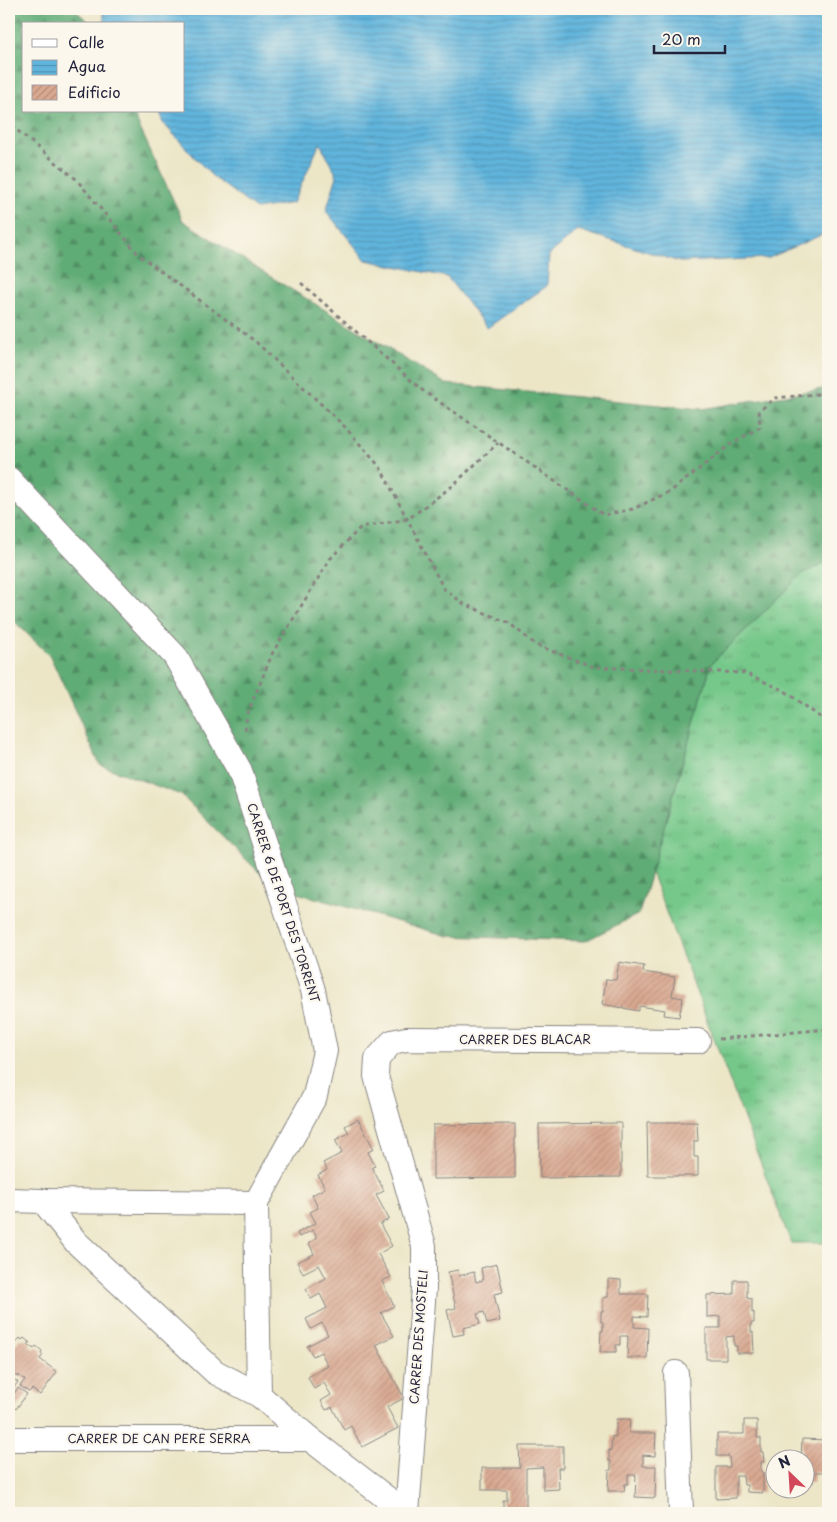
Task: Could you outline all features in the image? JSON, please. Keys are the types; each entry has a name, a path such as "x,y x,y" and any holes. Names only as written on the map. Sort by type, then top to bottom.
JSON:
{"street":[{"name":"CARRER 6 DE PORT DES TORRENT","path":"9,479 175,656 240,771 313,990 325,1051 315,1096 256,1203 259,1395"},
{"name":"CARRER DES BLACAR","path":"376,1076 377,1059 392,1042 406,1039 698,1040"},
{"name":"CARRER DES MOSTELI","path":"376,1076 424,1246 424,1288 406,1513"},
{"path":"9,1200 256,1203"},
{"path":"43,1201 76,1242 215,1372 259,1395 310,1439 406,1513"},
{"path":"676,1373 681,1513"},
{"name":"CARRER DE CAN PERE SERRA","path":"9,1439 310,1439"}],"path":[{"path":"9,118 12,126 76,180 140,255 256,342 344,426 380,468 444,588 464,604 509,623 536,646 594,668 745,673 785,691 828,723"},
{"path":"301,283 422,390 604,515 633,509 672,492 731,444 760,427 760,410 775,398 817,394 828,397"},
{"path":"244,734 247,715 273,652 330,559 362,528 408,519 450,487 498,442"},
{"path":"698,1040 828,1029"}],"green space":[{"path":"9,9 74,9 89,22 22,22 22,112 132,112 183,221 446,384 701,409 828,388 828,561 802,574 711,664 639,914 585,941 448,936 273,886 181,795 100,765 50,656 9,616"},
{"path":"828,561 828,1243 791,1243 651,872 711,664 802,574"}],"water":[{"path":"103,9 828,9 828,232 769,258 680,262 578,230 549,255 547,286 487,328 447,277 366,260 326,211 337,176 320,143 293,203 256,209 212,176 163,123 158,112 185,112 185,22 105,22"}],"building":[{"path":"619,962 644,966 643,972 675,977 672,996 683,998 679,1017 664,1015 665,1010 639,1006 639,1011 602,1004 606,979 616,980"},
{"path":"358,1119 374,1149 368,1152 375,1166 372,1167 384,1191 376,1195 389,1219 380,1224 392,1246 378,1254 391,1277 382,1281 394,1306 381,1313 394,1336 376,1345 404,1398 387,1407 398,1428 362,1447 351,1426 344,1430 332,1407 326,1410 321,1401 331,1395 324,1383 314,1389 308,1377 328,1366 321,1352 313,1356 307,1346 328,1335 322,1323 311,1329 306,1319 327,1308 320,1294 311,1299 306,1289 326,1278 319,1265 303,1273 297,1262 314,1254 309,1243 317,1238 313,1230 299,1237 297,1233 316,1223 310,1212 318,1208 312,1195 325,1188 318,1175 327,1170 323,1163 342,1153 335,1140 349,1133 345,1126"},
{"path":"647,1122 697,1122 698,1141 694,1141 694,1157 698,1157 698,1176 648,1176"},
{"path":"621,1123 621,1177 540,1178 539,1124"},
{"path":"515,1124 515,1178 433,1179 433,1125"},
{"path":"497,1264 503,1292 494,1294 500,1321 487,1324 484,1312 477,1314 480,1324 463,1328 464,1334 453,1336 447,1310 456,1308 448,1272 458,1270 459,1276 474,1272 476,1282 483,1280 481,1268"},
{"path":"608,1279 621,1280 621,1294 648,1294 647,1317 634,1316 634,1327 648,1328 647,1358 627,1358 628,1336 620,1336 620,1345 616,1345 616,1352 600,1352 601,1331 603,1331 601,1311 603,1311 603,1298 608,1297"},
{"path":"734,1280 747,1280 747,1298 752,1299 752,1313 754,1312 754,1323 751,1323 751,1332 753,1332 754,1353 737,1353 737,1346 734,1346 734,1336 726,1337 726,1359 706,1359 706,1328 720,1328 720,1316 707,1317 707,1295 734,1294"},
{"path":"20,1338 22,1340 24,1338 30,1343 28,1345 34,1349 36,1346 42,1351 41,1354 43,1355 40,1359 57,1372 40,1395 32,1389 29,1392 20,1386 25,1380 9,1371 9,1353"},
{"path":"9,1376 18,1382 9,1394"},
{"path":"18,1388 27,1394 16,1409 9,1401"},
{"path":"616,1419 630,1419 629,1433 656,1433 655,1456 643,1455 643,1466 656,1466 655,1498 635,1497 636,1475 628,1475 628,1484 625,1484 624,1491 608,1491 609,1470 611,1470 609,1450 611,1451 612,1436 616,1437"},
{"path":"744,1420 757,1420 757,1438 761,1438 761,1452 763,1452 764,1462 761,1462 763,1493 747,1492 747,1485 744,1485 743,1476 736,1476 736,1498 716,1499 716,1467 730,1467 729,1456 717,1456 717,1434 744,1434"},
{"path":"802,1439 828,1440 828,1464 824,1464 823,1472 814,1472 814,1450 801,1450"},
{"path":"519,1446 563,1446 563,1468 558,1468 559,1489 543,1490 543,1467 526,1468 526,1513 503,1513 503,1500 507,1500 507,1490 482,1490 482,1468 520,1468"}]}
